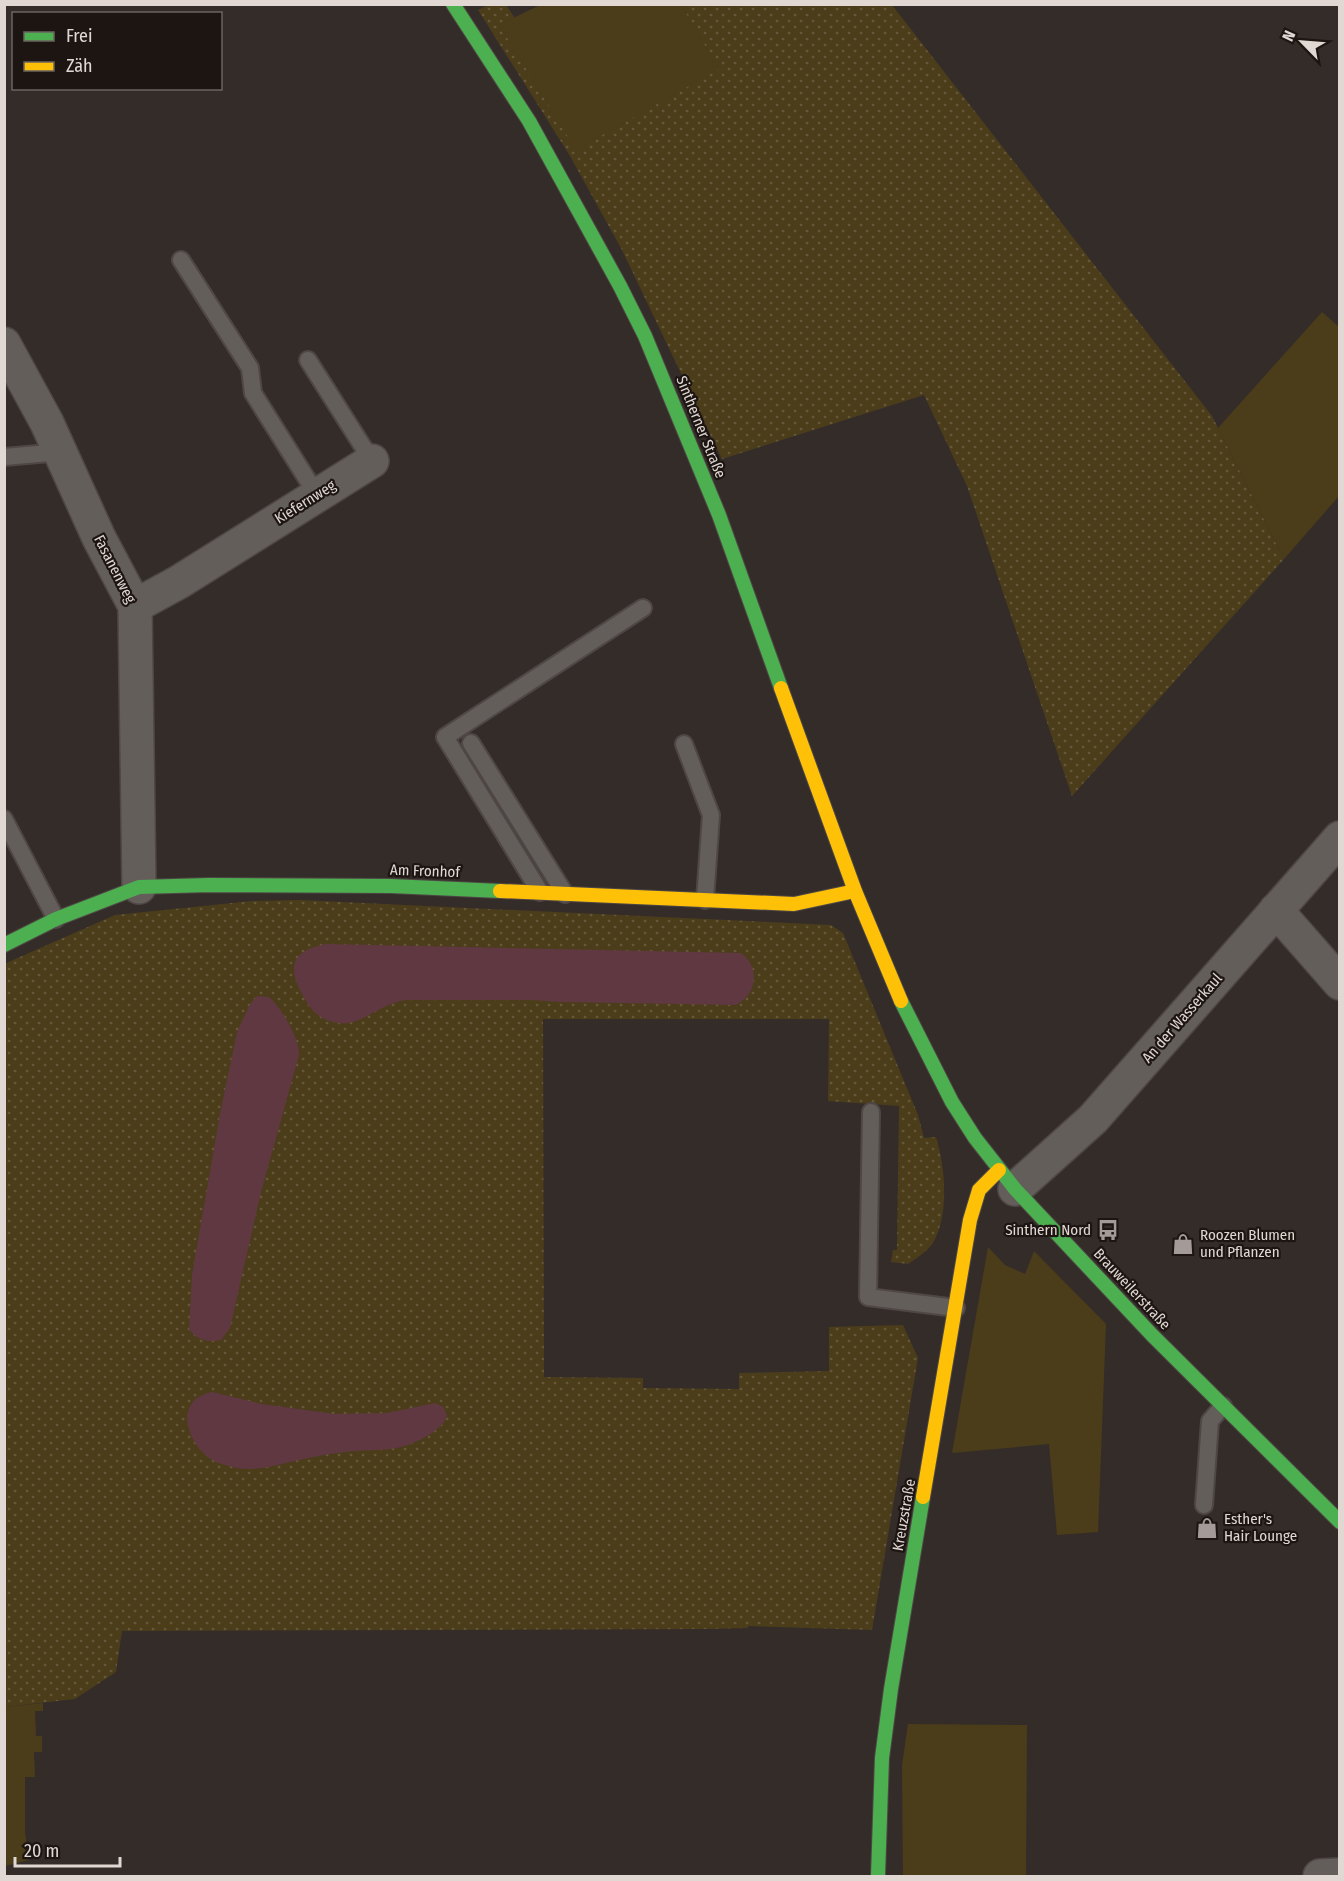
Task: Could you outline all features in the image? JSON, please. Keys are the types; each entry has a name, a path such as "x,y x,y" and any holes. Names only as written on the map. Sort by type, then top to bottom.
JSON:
{"street":[{"name":"Sintherner Straße","path":"453,4 529,121 645,336 719,515 855,891"},
{"name":"Fasanenweg","path":"4,344 61,452 99,538 135,606 139,887"},
{"name":"Kiefernweg","path":"135,606 179,582 372,461"},
{"name":"An der Wasserkaul","path":"1007,1180 1093,1119 1340,838"},
{"name":"Am Fronhof","path":"4,945 56,920 139,887 391,886 794,904 855,891"},
{"name":"Brauweilerstraße","path":"855,891 891,980 931,1063 958,1111 1007,1180 1152,1335 1340,1522"},
{"path":"1276,910 1340,983"},
{"name":"Kreuzstraße","path":"878,1876 882,1758 891,1689 970,1220 979,1190 1007,1180"},
{"path":"1320,1876 1340,1875"}],"lane":[{"path":"181,260 250,368 253,393 316,495"},
{"name":"Kiefernweg","path":"308,360 372,461"},
{"path":"4,457 61,452"},
{"path":"540,892 445,737 643,608"},
{"path":"471,743 565,894"},
{"path":"684,744 711,815 705,900"},
{"path":"4,819 56,920"},
{"path":"871,1112 868,1297 956,1308"},
{"path":"1204,1505 1210,1421 1223,1406"}],"shaded area":[{"path":"488,5 506,5 515,18 499,26 718,69 681,5 892,5 1212,416 1284,559 1072,796 967,486 924,395 722,459 622,250 570,156 478,10"},
{"path":"540,5 681,5 719,69 576,150 499,25"},
{"path":"1322,312 1339,327 1339,496 1284,559 1218,428"},
{"path":"300,900 831,925 843,933 918,1115 924,1138 936,1137 942,1161 944,1202 939,1228 933,1243 908,1264 891,1262 893,1250 897,1250 899,1106 828,1101 829,1019 543,1019 544,1377 643,1378 643,1388 739,1389 739,1373 829,1371 829,1327 903,1325 918,1358 872,1630 748,1626 748,1628 707,1629 122,1631 116,1672 75,1699 5,1707 4,964 115,915 252,901"},
{"path":"326,944 741,953 751,965 754,980 749,994 736,1005 532,1000 407,1000 389,1005 355,1021 338,1023 325,1019 311,1008 294,974 296,960 301,954"},
{"path":"257,996 269,997 279,1008 293,1032 299,1055 261,1192 230,1328 221,1340 207,1341 195,1336 189,1329 192,1275 237,1032 250,1004"},
{"path":"988,1247 1005,1265 1025,1274 1034,1251 1106,1324 1098,1532 1057,1535 1049,1444 952,1453"},
{"path":"212,1392 262,1404 335,1414 386,1413 436,1403 443,1407 447,1415 441,1425 431,1433 400,1447 352,1451 245,1469 218,1463 207,1457 192,1437 188,1426 191,1405 199,1397"},
{"path":"43,1703 43,1711 35,1711 36,1736 42,1736 42,1752 34,1752 35,1777 25,1777 25,1832 29,1860 5,1866 5,1707"},
{"path":"908,1724 1027,1725 1026,1876 903,1876 902,1765"}],"traffic: fast":[{"path":"453,4 529,121 645,336 719,515 781,688"},
{"path":"4,945 56,919 139,887 391,886 500,891"},
{"path":"901,1001 952,1102 975,1138 1015,1189 1152,1335 1340,1522"},
{"path":"878,1876 882,1758 891,1689 923,1497"}],"traffic: slow":[{"path":"781,688 855,891 901,1001"},
{"path":"500,891 794,904 855,891"},
{"path":"923,1497 970,1220 979,1190 999,1170"}],"place":[{"name":"Sinthern Nord","path":"1108,1230"},
{"name":"Roozen Blumen und Pflanzen","path":"1183,1244"},
{"name":"Esther's Hair Lounge","path":"1207,1528"}]}
